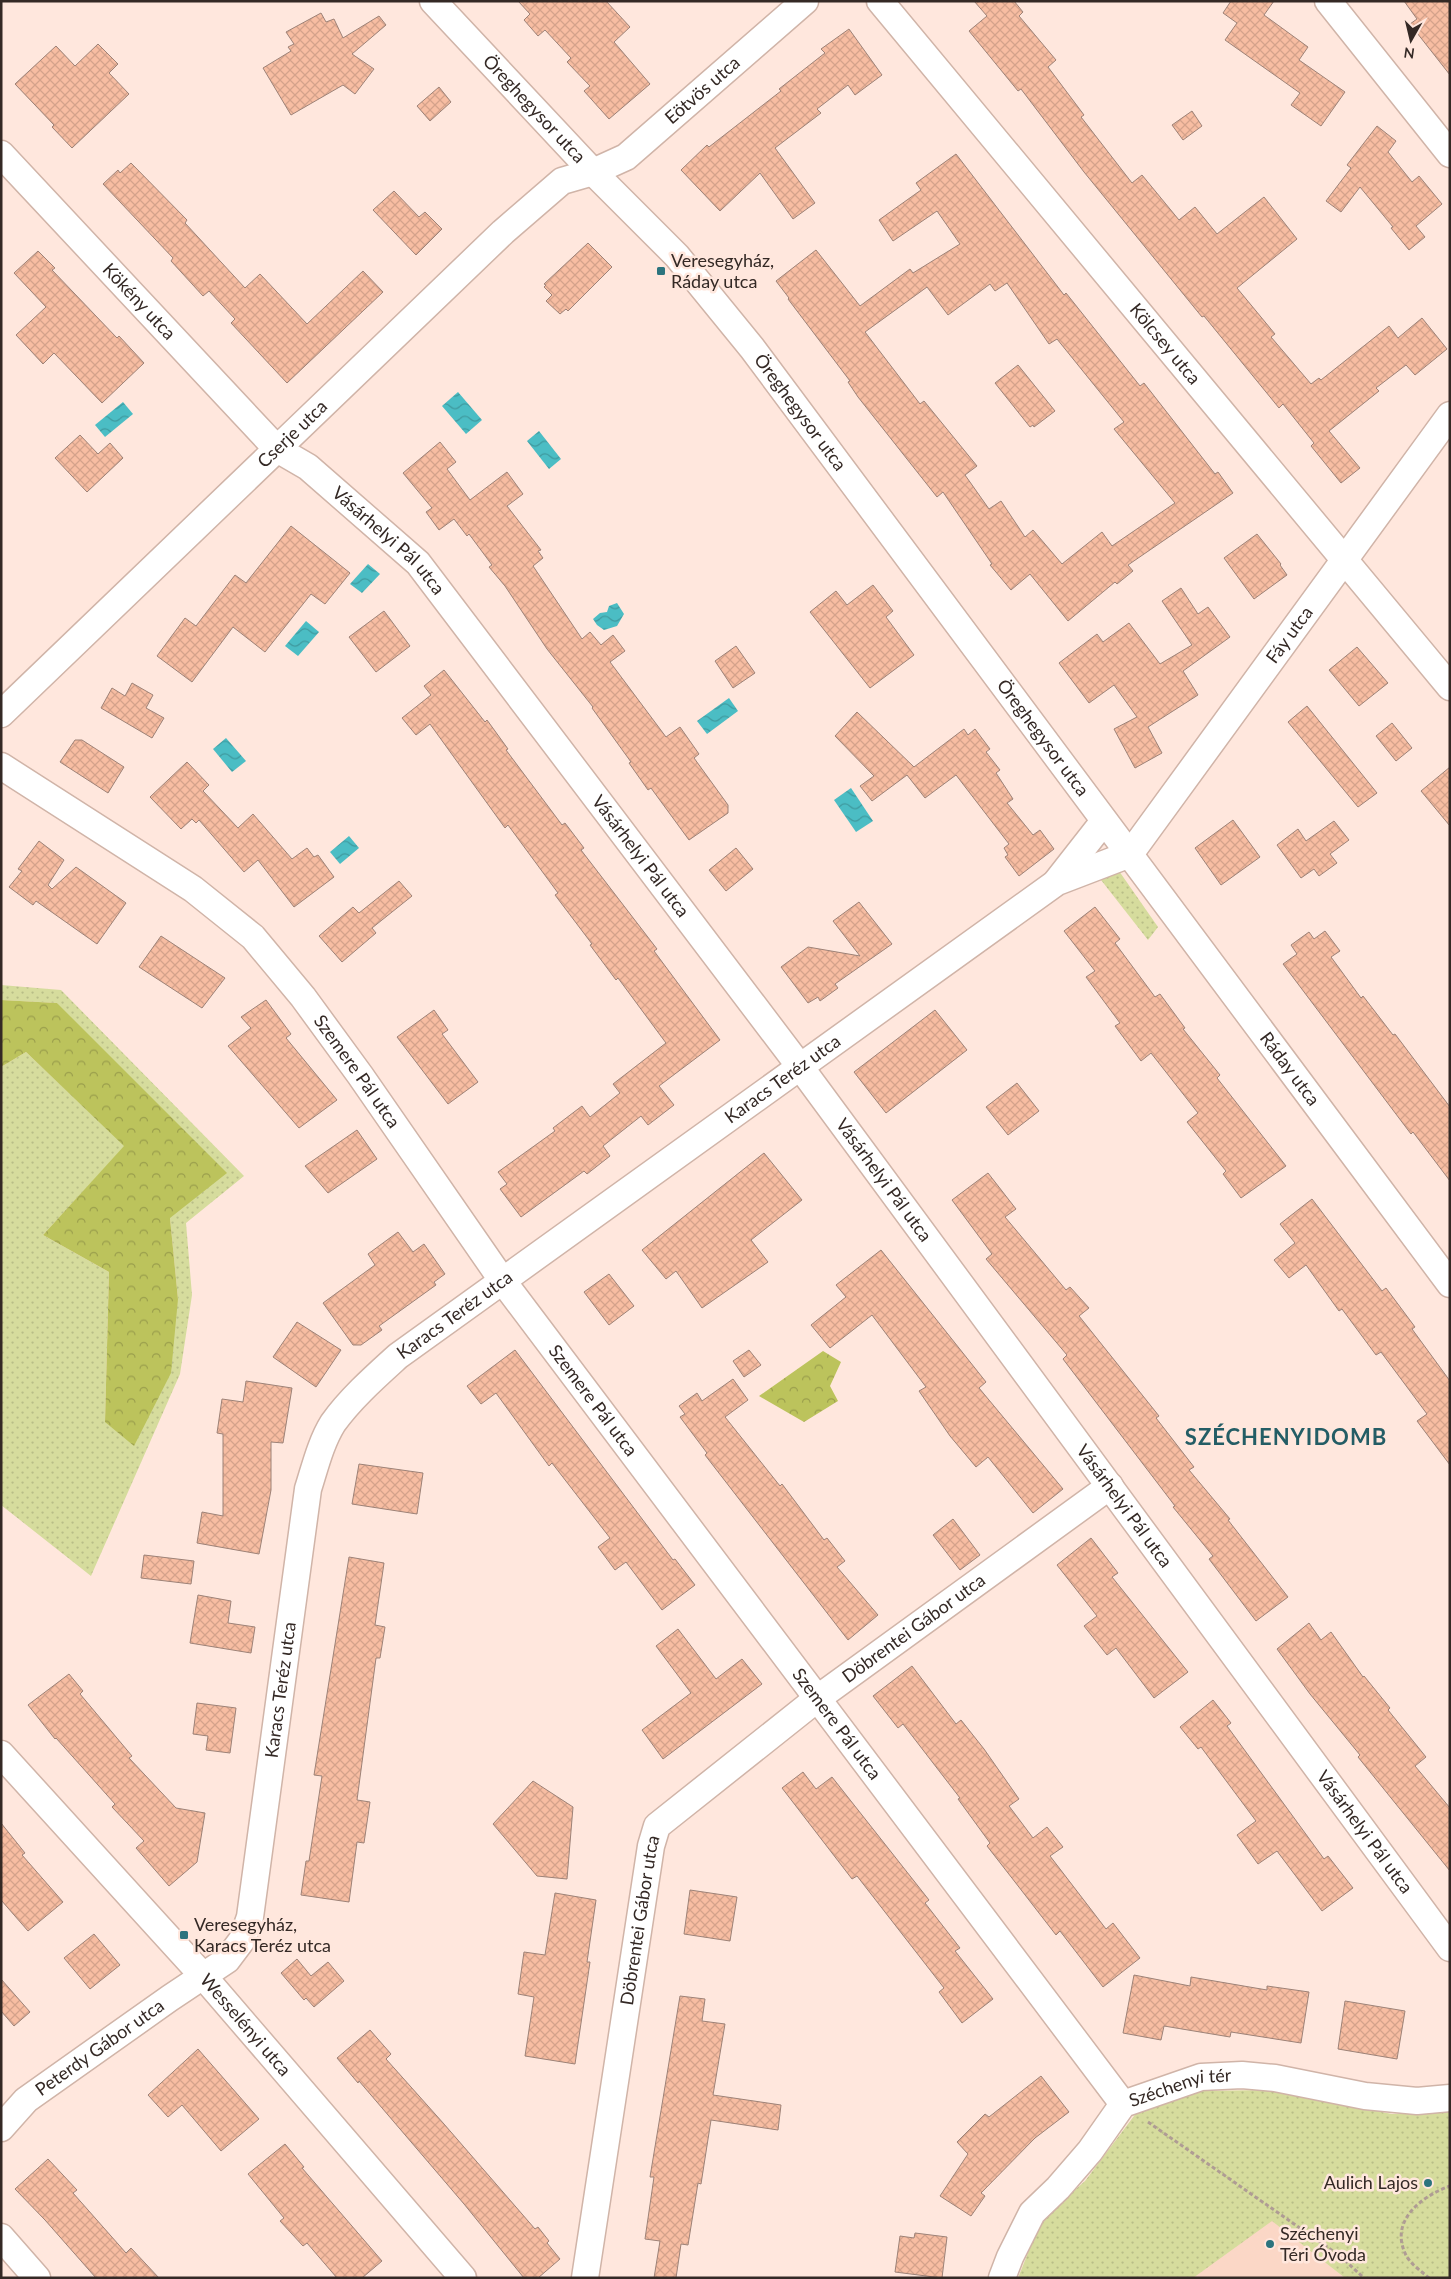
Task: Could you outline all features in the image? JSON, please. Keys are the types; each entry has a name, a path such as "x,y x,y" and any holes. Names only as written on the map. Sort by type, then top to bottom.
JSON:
{"street":[{"name":"Öreghegysor utca","path":"433,1 593,172 678,256 752,348 1130,854"},
{"name":"Eötvös utca","path":"593,172 626,157 805,1"},
{"name":"Kölcsey utca","path":"880,1 1450,687"},
{"path":"1328,1 1450,154"},
{"name":"Kökény utca","path":"1,154 277,449"},
{"name":"Cserje utca","path":"1,714 503,232 562,181 593,172"},
{"name":"Fáy utca","path":"1130,854 1450,415"},
{"name":"Vásárhelyi Pál utca","path":"277,449 308,467 418,563 801,1068 1450,1948"},
{"name":"Szemere Pál utca","path":"1,766 193,889 254,937 303,997 360,1075 502,1280 1123,2104"},
{"name":"Karacs Teréz utca","path":"1057,882 1104,821"},
{"name":"Karacs Teréz utca","path":"204,1977 227,1960 242,1940 250,1917 308,1488 317,1460 333,1424 364,1388 398,1356 801,1068 1057,882 1130,854"},
{"name":"Ráday utca","path":"1130,854 1450,1284"},
{"name":"Döbrentei Gábor utca","path":"585,2278 651,1846 658,1826 818,1698 1110,1486"},
{"name":"Wesselényi utca","path":"1,1754 204,1977 463,2278"},
{"name":"Peterdy Gábor utca","path":"1,2128 26,2100 170,1998 204,1977"},
{"name":"Széchenyi tér","path":"1002,2278 1010,2257 1032,2214 1058,2188 1090,2151 1123,2104 1201,2077 1242,2075 1275,2078 1365,2096 1417,2102 1450,2098"},
{"path":"1,2237 37,2278"}],"path":[{"path":"1123,2104 1340,2256 1364,2278"},
{"path":"1429,2278 1405,2254 1401,2236 1404,2219 1416,2203 1436,2190 1450,2186"}],"shaded area":[{"name":"Széchenyi Téri Óvoda","path":"1272,2220 1345,2278 1193,2278 1204,2268"}],"green space":[{"path":"1119,871 1158,927 1148,940 1101,880"},
{"path":"1,985 61,990 244,1176 186,1223 192,1295 180,1374 91,1576 1,1505 1,1067 26,1052 125,1146 43,1235 109,1272 105,1422 178,1299 170,1218 57,1003 1,1000"},
{"path":"1,1000 57,1003 227,1173 170,1218 178,1299 171,1373 134,1446 105,1422 109,1272 43,1235 124,1146 26,1052 1,1067"},
{"path":"823,1351 841,1362 830,1386 838,1401 804,1422 759,1396"},
{"path":"1270,2090 1392,2114 1444,2112 1450,2110 1450,2278 1345,2278 1272,2221 1193,2278 1018,2278 1041,2220 1085,2181 1140,2108 1197,2091"}],"water":[{"path":"458,392 482,420 466,434 442,406"},
{"path":"123,402 133,414 105,437 95,425"},
{"path":"539,431 561,459 549,469 527,441"},
{"path":"368,564 380,574 362,593 350,584"},
{"path":"617,603 624,614 617,626 604,630 593,619 600,613 607,612 609,606"},
{"path":"306,621 319,632 298,656 285,646"},
{"path":"729,698 738,711 707,734 697,721"},
{"path":"226,738 246,761 232,772 213,749"},
{"path":"851,788 873,821 856,832 834,800"},
{"path":"349,836 359,848 340,864 330,852"}],"building":[{"path":"518,1 606,1 630,27 614,42 650,84 609,119 584,91 590,86 567,62 571,58 545,30 538,36 524,20 530,14"},
{"path":"974,1 1014,1 1023,12 1019,16 1056,60 1048,67 1084,115 1081,117 1132,183 1142,175 1179,220 1195,207 1217,234 1264,197 1297,239 1237,288 1275,334 1271,337 1311,384 1319,378 1321,380 1389,326 1398,338 1422,318 1447,349 1415,375 1406,365 1376,388 1379,391 1329,431 1360,468 1341,483 1311,446 1314,443 1283,404 1279,408 1204,316 1202,317 1084,172 1021,89 1018,91 969,31 987,16"},
{"path":"1231,1 1274,1 1264,15 1308,47 1299,60 1345,92 1321,126 1291,105 1300,93 1225,40 1237,23 1223,13"},
{"path":"1404,1 1450,1 1450,75 1410,24 1417,19"},
{"path":"321,13 326,22 334,19 343,38 379,16 386,25 352,54 374,69 355,94 343,85 291,115 263,68 291,51 288,47 294,44 286,32"},
{"path":"849,29 882,75 855,95 848,85 817,109 821,113 775,148 815,203 793,219 760,173 720,211 681,170 707,145 709,147 781,91 779,89 825,53 821,49"},
{"path":"98,44 118,64 109,73 129,94 72,148 52,127 54,125 15,84 56,46 75,66"},
{"path":"439,87 451,102 430,121 417,106"},
{"path":"1192,111 1202,126 1183,140 1172,125"},
{"path":"1377,126 1396,141 1388,152 1412,182 1419,176 1442,204 1416,226 1425,237 1409,250 1360,187 1341,212 1326,201 1351,168 1347,165"},
{"path":"956,154 1064,295 1066,293 1140,386 1144,383 1215,474 1218,472 1233,493 1128,565 1133,571 1117,584 1115,582 1068,621 1030,574 1011,590 990,565 992,564 943,492 937,497 858,397 848,382 850,381 776,281 816,250 860,306 910,269 913,273 960,244 937,211 893,241 879,220 921,190 916,183","holes":["1007,283 1049,344 1057,339 1124,422 1114,429 1175,503 1112,546 1102,532 1062,564 1033,530 1025,537 1001,501 989,509 965,475 977,466 924,401 920,404 865,332 927,287 948,315 990,284 995,291"]},
{"path":"131,163 187,220 185,223 245,288 260,274 307,324 363,271 383,292 287,383 231,323 235,319 209,291 203,296 171,261 173,258 103,184 118,170 120,173"},
{"path":"394,191 419,217 425,212 442,229 416,255 373,210"},
{"path":"588,243 612,267 568,311 566,309 560,314 546,301 552,295 544,287 546,285 544,284"},
{"path":"38,251 55,268 52,270 117,338 119,336 144,363 102,403 54,353 43,364 16,335 46,307 14,273"},
{"path":"1018,365 1055,411 1034,427 1033,425 1030,427 995,383"},
{"path":"80,435 98,454 110,443 123,458 87,492 55,458"},
{"path":"440,442 456,462 447,469 470,500 507,472 523,494 507,506 541,550 538,551 543,558 533,566 582,639 590,632 601,645 613,635 625,651 610,662 666,737 680,727 699,754 694,758 728,805 728,813 689,840 651,788 648,790 593,707 547,649 505,586 489,567 492,565 469,534 467,536 454,519 439,530 426,512 432,508 403,473"},
{"path":"291,526 350,573 325,604 311,594 265,652 233,627 192,682 157,656 185,618 196,626 235,575 246,583"},
{"path":"1257,534 1281,564 1287,575 1254,599 1224,558"},
{"path":"873,585 893,611 886,617 914,655 870,688 810,612 836,591 847,605"},
{"path":"1181,588 1198,614 1208,607 1230,637 1183,671 1198,695 1148,727 1162,753 1135,768 1114,729 1137,717 1114,685 1089,703 1059,663 1097,634 1103,642 1129,623 1160,664 1192,645 1162,601"},
{"path":"384,611 410,646 376,672 349,637"},
{"path":"736,646 755,673 733,688 715,661"},
{"path":"1357,647 1388,683 1359,706 1329,670"},
{"path":"444,670 485,722 487,720 508,749 506,750 562,825 565,823 584,848 581,850 657,949 654,951 720,1040 659,1086 674,1105 648,1125 641,1116 603,1146 610,1156 587,1174 584,1171 521,1217 500,1189 507,1184 498,1172 555,1131 553,1128 582,1106 590,1117 620,1093 613,1084 666,1043 618,978 616,980 590,945 592,944 555,895 558,893 508,825 505,828 430,724 416,735 402,718 431,695 424,686"},
{"path":"132,683 153,695 146,708 164,718 152,738 101,708 112,688 125,696"},
{"path":"1307,706 1377,793 1358,807 1288,722"},
{"path":"857,712 914,767 964,729 968,735 975,729 990,749 986,752 1000,770 996,773 1013,799 1007,803 1033,835 1040,830 1054,849 1019,876 1005,857 1008,855 1004,848 1009,844 956,775 925,798 907,775 872,801 860,786 874,776 835,736"},
{"path":"1392,723 1412,748 1396,761 1376,736"},
{"path":"75,740 82,740 124,767 108,793 60,762"},
{"path":"187,762 209,785 203,791 238,828 253,814 292,859 307,848 314,857 318,855 334,877 294,907 258,860 244,872 199,820 196,823 192,819 181,829 150,797"},
{"path":"1450,767 1450,826 1421,791"},
{"path":"1233,820 1260,857 1221,885 1195,848"},
{"path":"1334,821 1349,840 1330,854 1337,863 1319,876 1314,869 1301,878 1277,845 1298,829 1306,841"},
{"path":"39,841 64,860 48,885 52,889 76,867 126,903 97,944 36,901 33,905 9,887 22,871 18,869"},
{"path":"736,848 753,869 726,891 709,870"},
{"path":"399,881 412,896 372,928 376,933 342,962 319,936 353,907 359,913"},
{"path":"859,902 892,944 835,984 838,988 820,1001 818,997 808,1003 781,967 808,947 860,956 833,921"},
{"path":"1095,907 1120,939 1115,943 1155,997 1160,994 1185,1028 1183,1029 1220,1075 1217,1078 1286,1166 1241,1198 1223,1174 1226,1171 1187,1122 1198,1113 1151,1053 1141,1061 1115,1026 1120,1023 1086,977 1095,971 1064,931"},
{"path":"1325,931 1340,951 1331,957 1361,998 1363,996 1393,1035 1395,1034 1450,1107 1450,1181 1413,1132 1411,1134 1283,964 1297,954 1291,945 1309,932 1314,939"},
{"path":"161,936 225,978 202,1008 139,967"},
{"path":"266,1000 291,1034 286,1038 337,1100 299,1128 228,1046 251,1028 241,1017"},
{"path":"434,1010 448,1030 442,1034 478,1082 448,1104 397,1037"},
{"path":"935,1010 967,1050 886,1113 854,1072"},
{"path":"1017,1083 1039,1111 1008,1135 986,1107"},
{"path":"357,1130 377,1159 328,1193 305,1166"},
{"path":"764,1153 802,1200 751,1240 768,1262 702,1308 676,1271 666,1279 642,1250"},
{"path":"988,1173 1016,1209 1005,1217 1066,1290 1070,1287 1089,1308 1079,1316 1159,1416 1156,1418 1194,1467 1189,1470 1230,1519 1228,1520 1288,1597 1256,1621 1209,1559 1213,1556 1173,1507 1175,1506 1063,1359 1067,1355 986,1259 992,1254 952,1200"},
{"path":"1312,1199 1382,1291 1386,1288 1415,1327 1412,1329 1450,1381 1450,1465 1417,1421 1427,1414 1381,1352 1376,1355 1342,1309 1339,1311 1306,1265 1289,1278 1274,1260 1295,1243 1280,1224"},
{"path":"398,1232 413,1252 424,1244 445,1274 434,1282 436,1285 379,1326 382,1330 361,1345 353,1345 323,1303 375,1265 368,1254"},
{"path":"881,1250 986,1382 979,1388 1063,1489 1033,1513 988,1457 976,1467 950,1436 919,1391 926,1387 872,1315 830,1348 811,1325 846,1297 836,1285"},
{"path":"609,1274 634,1306 609,1325 584,1292"},
{"path":"297,1322 341,1350 316,1387 273,1357"},
{"path":"515,1350 673,1560 675,1559 695,1585 662,1610 626,1562 615,1570 598,1547 610,1538 552,1463 549,1466 496,1393 481,1404 467,1386"},
{"path":"749,1350 761,1365 744,1377 733,1361"},
{"path":"733,1379 748,1400 725,1417 780,1486 782,1484 824,1540 827,1538 845,1561 837,1567 878,1615 848,1640 705,1455 707,1453 680,1417 685,1414 679,1406 697,1393 702,1401"},
{"path":"246,1381 292,1388 283,1443 271,1442 271,1490 259,1554 197,1543 202,1512 223,1516 223,1434 217,1433 222,1399 243,1402"},
{"path":"359,1464 423,1473 417,1514 352,1504"},
{"path":"953,1519 980,1555 960,1570 933,1535"},
{"path":"1091,1538 1118,1573 1112,1577 1188,1672 1154,1698 1116,1648 1107,1655 1084,1626 1097,1616 1057,1565"},
{"path":"144,1555 194,1561 191,1584 141,1578"},
{"path":"349,1557 384,1563 375,1625 385,1627 380,1658 376,1658 357,1800 370,1802 364,1843 357,1842 349,1902 301,1895 306,1861 309,1861 322,1776 314,1775"},
{"path":"198,1595 231,1601 228,1623 255,1627 251,1653 190,1643"},
{"path":"1309,1623 1321,1640 1331,1632 1363,1677 1390,1708 1388,1710 1426,1757 1415,1766 1450,1808 1450,1871 1358,1757 1360,1755 1310,1694 1277,1649"},
{"path":"678,1629 716,1679 742,1659 762,1684 663,1759 642,1730 691,1693 656,1646"},
{"path":"912,1666 956,1724 961,1720 984,1749 1019,1799 1009,1806 1033,1838 1047,1827 1063,1847 1050,1856 1106,1929 1113,1923 1140,1958 1103,1987 1060,1931 1056,1935 987,1846 990,1843 958,1799 960,1798 903,1724 898,1728 873,1696"},
{"path":"69,1674 83,1691 80,1694 132,1756 129,1758 176,1808 205,1813 197,1862 169,1886 136,1848 144,1841 112,1807 115,1804 55,1739 28,1705"},
{"path":"1213,1700 1231,1723 1227,1726 1324,1859 1328,1856 1353,1888 1322,1911 1277,1851 1258,1864 1237,1835 1256,1821 1201,1747 1198,1749 1180,1727"},
{"path":"197,1703 236,1708 230,1753 206,1750 208,1736 193,1734"},
{"path":"803,1772 816,1789 832,1777 929,1900 925,1903 960,1948 955,1951 993,1999 962,2023 939,1992 944,1988 857,1876 852,1879 782,1788"},
{"path":"533,1781 573,1807 567,1879 537,1876 493,1824"},
{"path":"1,1823 25,1853 22,1855 63,1902 28,1931 1,1900"},
{"path":"690,1890 737,1897 730,1941 684,1934"},
{"path":"555,1893 596,1900 587,1962 590,1962 575,2064 525,2056 534,1997 518,1994 524,1952 545,1955"},
{"path":"94,1934 120,1965 90,1989 64,1958"},
{"path":"297,1959 311,1976 328,1962 344,1981 314,2007 306,1998 304,2000 281,1973"},
{"path":"1134,1975 1190,1986 1191,1977 1267,1990 1267,1986 1309,1992 1301,2043 1231,2032 1230,2037 1164,2026 1161,2040 1123,2033"},
{"path":"1,1979 30,2012 14,2026 1,2011"},
{"path":"680,1996 705,1999 702,2021 725,2024 713,2095 781,2105 778,2130 711,2120 701,2184 698,2183 688,2245 681,2244 676,2278 654,2278 660,2241 645,2239 654,2177 650,2177"},
{"path":"1345,2001 1405,2011 1397,2059 1338,2049"},
{"path":"370,2030 391,2054 386,2059 535,2229 538,2227 549,2241 547,2243 560,2259 538,2278 524,2278 464,2204 359,2081 358,2083 337,2058"},
{"path":"198,2049 259,2119 221,2151 182,2105 168,2117 148,2095"},
{"path":"1041,2076 1069,2112 1035,2138 981,2193 985,2196 971,2216 940,2196 968,2154 957,2142 985,2114 989,2117"},
{"path":"285,2144 304,2167 302,2168 382,2261 362,2278 337,2278 307,2243 303,2246 280,2221 284,2218 248,2174"},
{"path":"48,2159 77,2190 73,2193 126,2253 131,2248 159,2278 96,2278 15,2189"},
{"path":"915,2233 947,2237 942,2278 895,2272 900,2236 914,2238"}],"place":[{"name":"Veresegyház, Ráday utca","path":"661,271"},
{"name":"Veresegyház, Karacs Teréz utca","path":"184,1935"},
{"name":"Aulich Lajos","path":"1428,2183"},
{"name":"Széchenyi Téri Óvoda","path":"1270,2244"}],"district":[{"name":"SZÉCHENYIDOMB","path":"1286,1437"}]}
